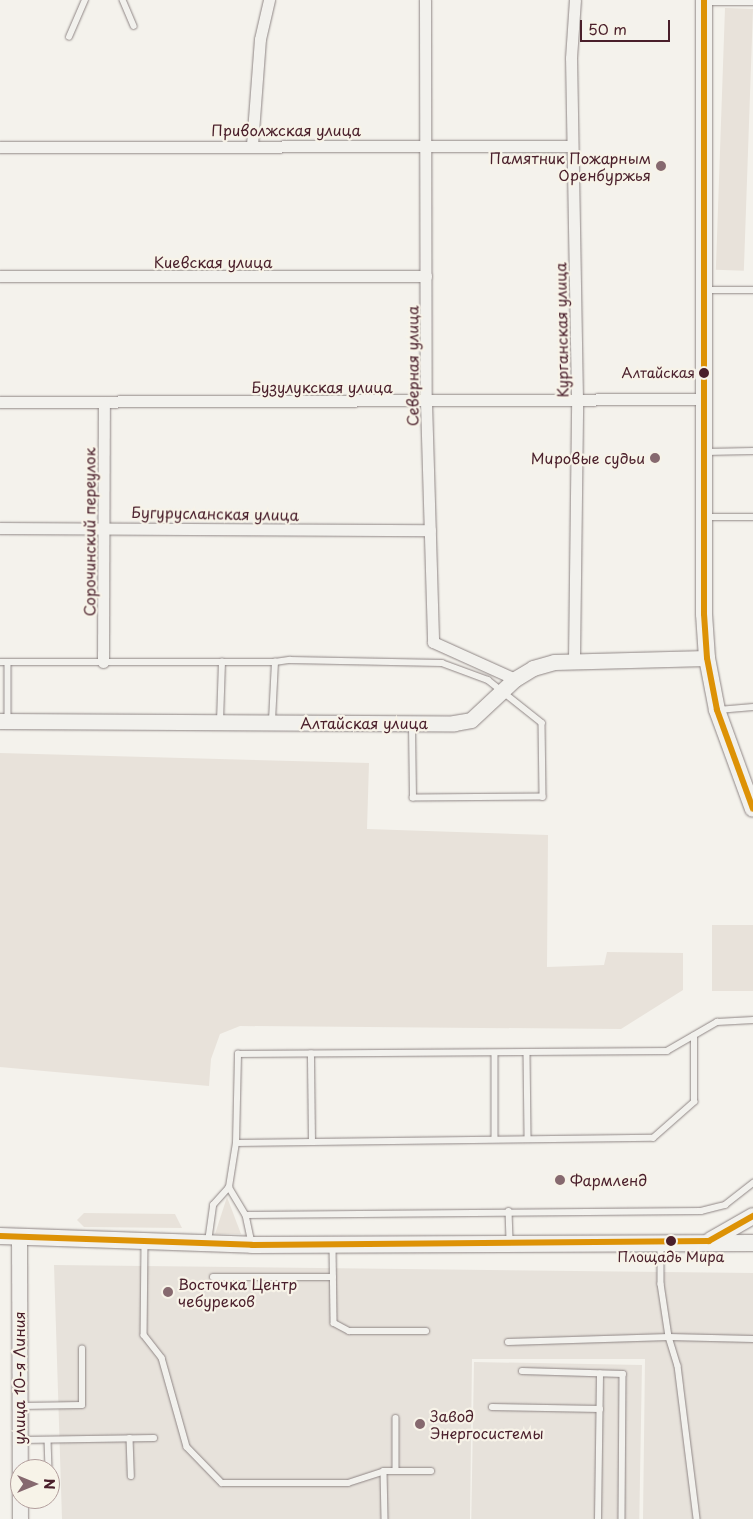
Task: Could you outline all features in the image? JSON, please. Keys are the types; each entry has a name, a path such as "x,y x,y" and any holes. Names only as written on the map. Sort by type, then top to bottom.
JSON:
{"main road":[{"path":"704,1 703,452 707,658 723,734 753,809"},
{"path":"709,1241 753,1216"},
{"path":"0,1236 145,1244 207,1245 709,1241 753,1243"}],"street":[{"path":"252,145 260,39 269,0"},
{"name":"Северная улица","path":"426,0 426,402 433,642 516,679"},
{"name":"Курганская улица","path":"574,660 577,399 572,146 575,0"},
{"name":"Приволжская улица","path":"0,147 252,145 572,146"},
{"name":"Киевская улица","path":"0,276 426,276"},
{"name":"Бузулукская улица","path":"0,402 426,402 703,399"},
{"name":"Сорочинский переулок","path":"103,662 106,526 104,402"},
{"name":"Бугурусланская улица","path":"0,528 106,526 430,530"},
{"name":"Алтайская улица","path":"4,721 454,723 471,720 516,679 533,668 574,660 707,658"},
{"name":"улица 10-я Линия","path":"19,1237 20,1519"}],"lane":[{"path":"69,36 85,0"},
{"path":"123,0 134,26"},
{"path":"704,1 753,2"},
{"path":"703,290 753,290"},
{"path":"703,452 753,451"},
{"path":"704,517 753,517"},
{"path":"0,662 275,662 290,660 442,663 488,680 503,690 542,723 543,797 413,798 412,724"},
{"path":"4,721 8,662"},
{"path":"220,723 222,662"},
{"path":"272,723 275,662"},
{"path":"717,710 753,707"},
{"path":"207,1245 213,1205 229,1187 236,1143 238,1054 667,1051 717,1022 753,1020"},
{"path":"236,1143 528,1137 653,1138 694,1102 694,1036"},
{"path":"495,1053 495,1138"},
{"path":"527,1053 528,1137"},
{"path":"311,1054 312,1142"},
{"path":"246,1215 509,1211 701,1211 725,1205 753,1183"},
{"path":"229,1187 246,1215 252,1245"},
{"path":"509,1211 510,1243"},
{"path":"661,1242 661,1284 669,1337 678,1366 697,1519"},
{"path":"145,1244 144,1335 162,1358 187,1446 222,1483 348,1483 384,1471 431,1470"},
{"path":"333,1245 334,1323 349,1331 426,1331"},
{"path":"213,1277 333,1277"},
{"path":"508,1342 669,1337 753,1339"},
{"path":"19,1406 82,1405 82,1349"},
{"path":"522,1371 623,1374 622,1519"},
{"path":"598,1519 600,1374"},
{"path":"492,1406 600,1409"},
{"path":"396,1418 396,1471"},
{"path":"130,1438 131,1476"},
{"path":"20,1440 154,1438"},
{"path":"48,1440 49,1459"},
{"path":"384,1471 385,1519"}],"shaded area":[{"path":"725,8 753,9 744,271 716,270"},
{"path":"0,753 369,763 367,829 548,835 547,967 604,965 607,952 683,953 683,990 621,1029 240,1026 220,1034 211,1059 209,1086 0,1067"},
{"path":"712,925 753,925 753,991 712,991"},
{"path":"227,1197 241,1234 215,1234"},
{"path":"84,1213 175,1214 182,1228 84,1227 77,1220"},
{"path":"54,1265 753,1273 753,1519 643,1519 645,1359 472,1359 470,1519 62,1519"},
{"path":"474,1362 642,1365 639,1519 471,1519"}],"transit line":[{"path":"704,0 704,614 707,658 717,710 753,809"},
{"path":"0,1236 252,1245 709,1241 753,1216"}],"place":[{"name":"Памятник Пожарным Оренбуржья","path":"661,166"},
{"name":"Алтайская","path":"704,373"},
{"name":"Мировые судьи","path":"655,458"},
{"name":"Фармленд","path":"560,1180"},
{"name":"Площадь Мира","path":"671,1241"},
{"name":"Восточка Центр чебуреков","path":"168,1292"},
{"name":"Завод Энергосистемы","path":"420,1424"}]}
